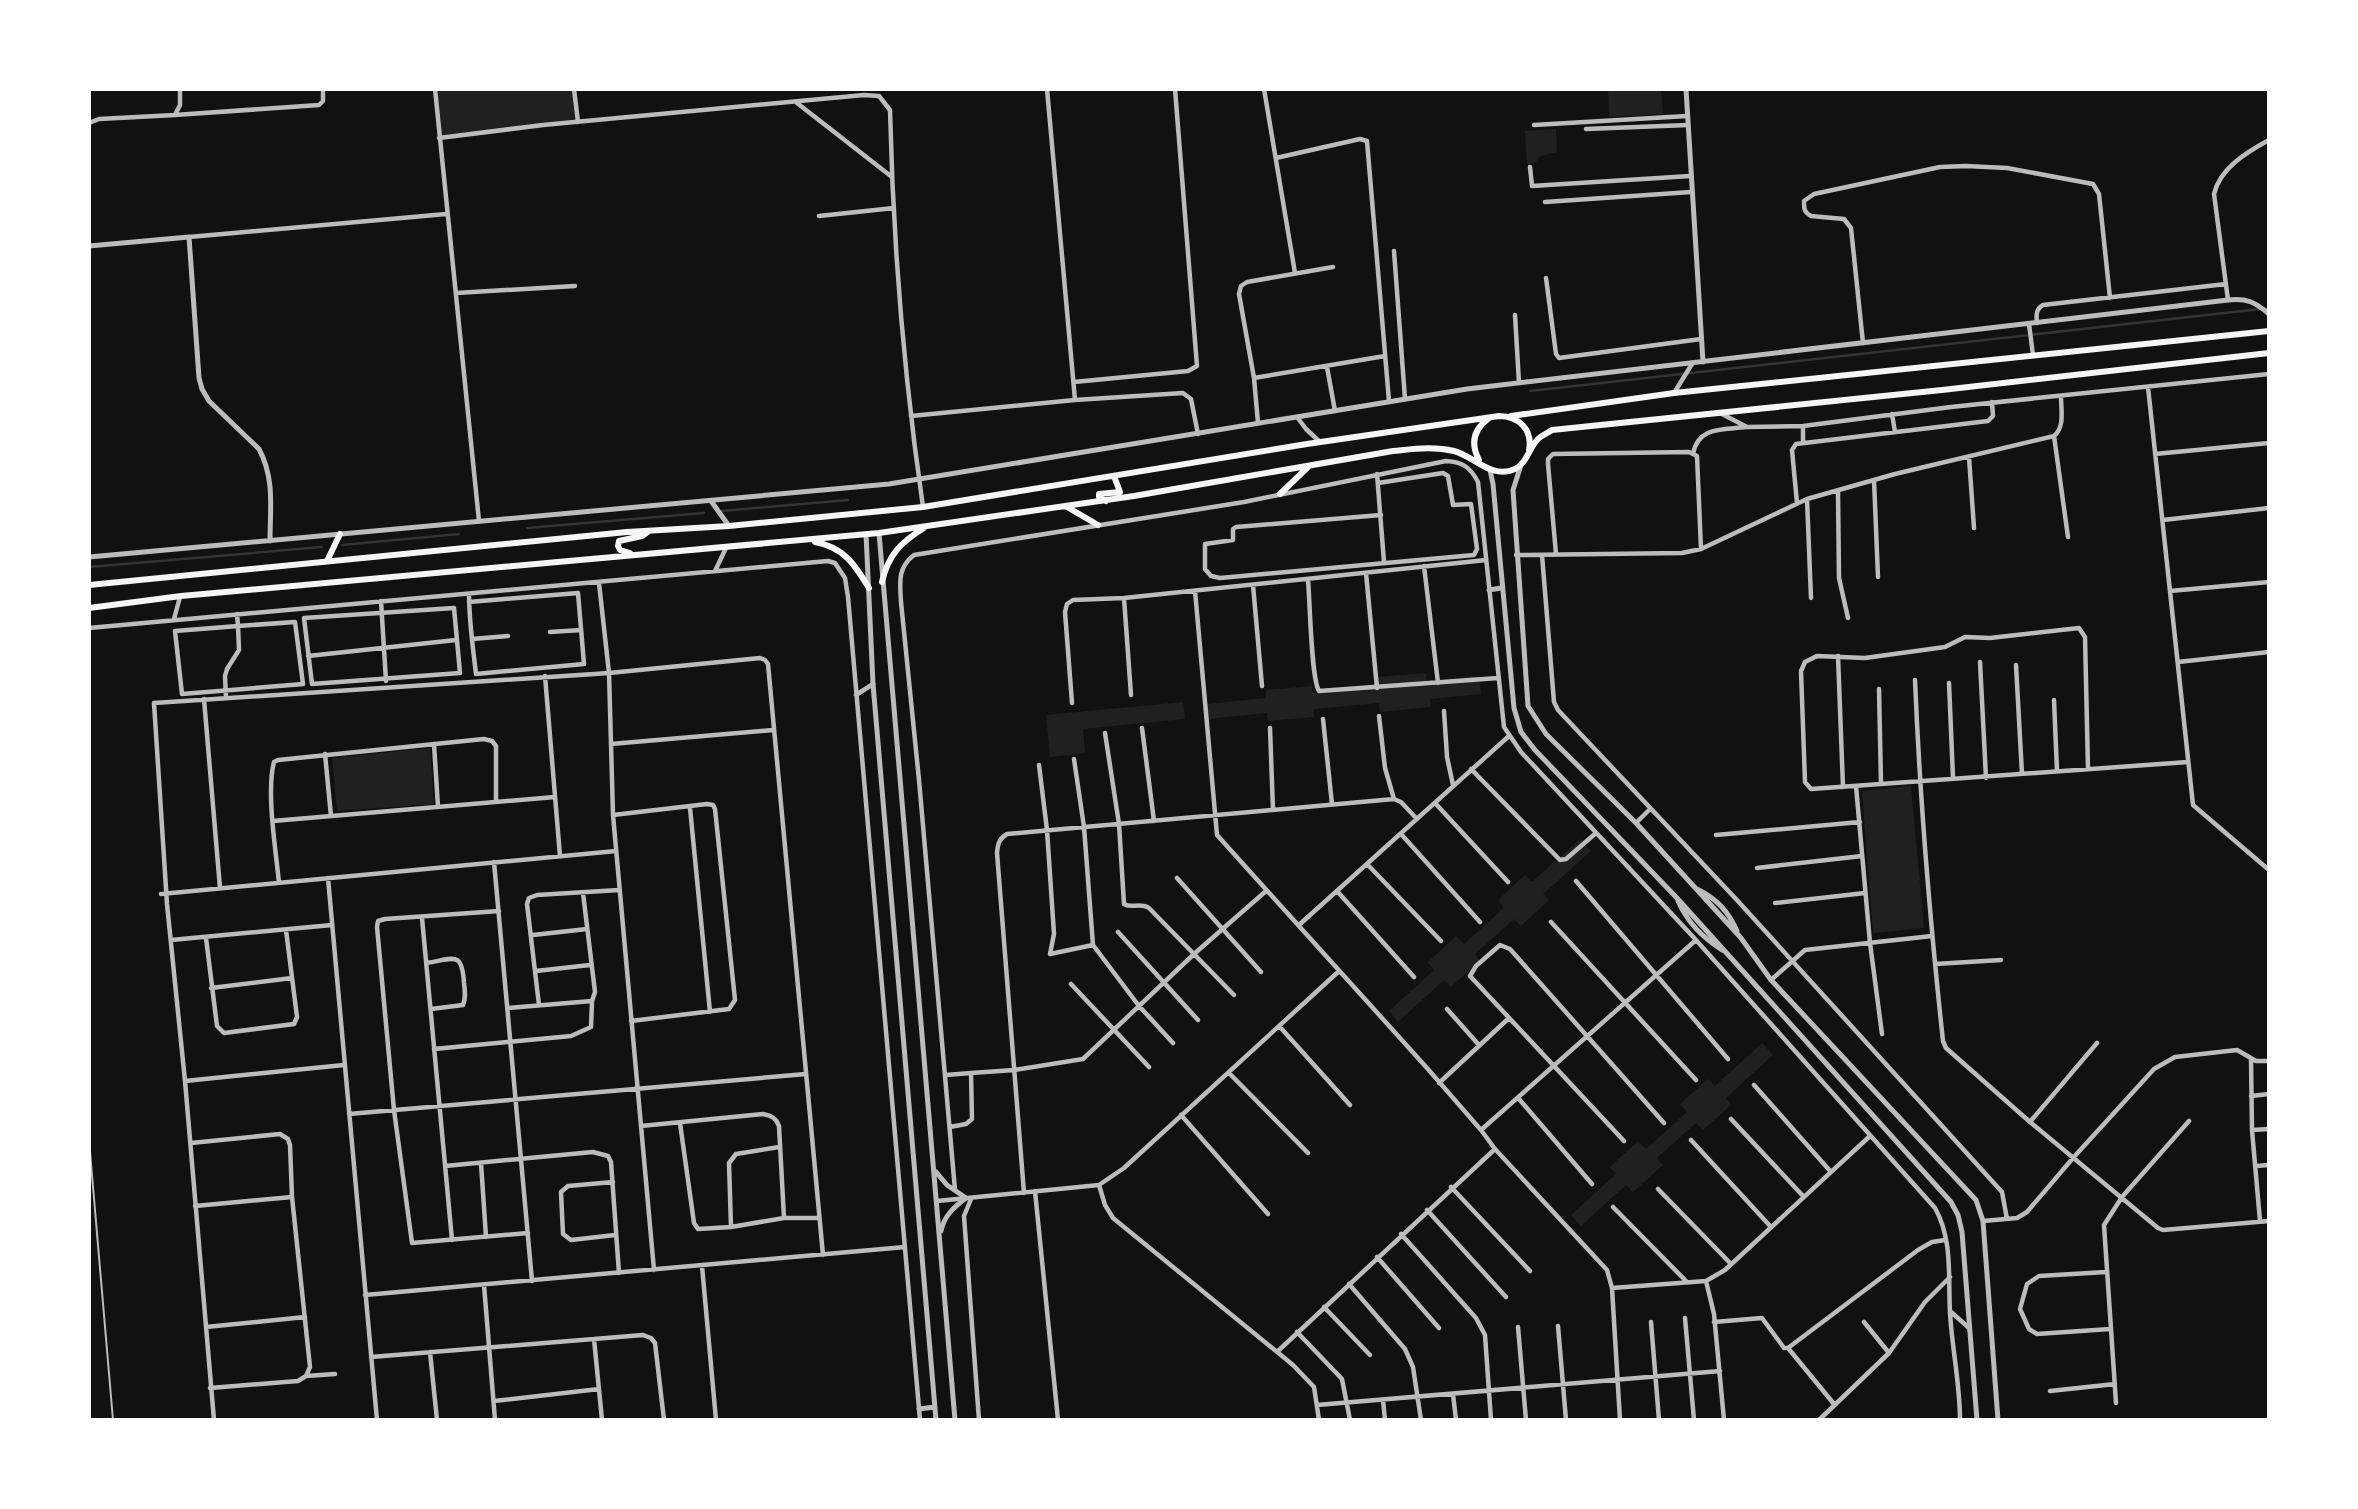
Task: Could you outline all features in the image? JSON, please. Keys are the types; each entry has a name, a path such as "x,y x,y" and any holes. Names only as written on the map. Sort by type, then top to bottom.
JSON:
{"main road":[{"path":"89,585 923,507 1320,442 1674,393 2269,331"},
{"path":"89,608 181,596 879,533 1106,501 1393,451 1432,447 1456,451 1480,462 1490,470 1506,472 1521,465 1539,439 1552,430 1716,411 1942,390 2269,352"},
{"path":"1509,416 1517,420 1529,435 1529,453"},
{"path":"1480,462 1473,443 1481,424 1489,418"},
{"path":"1280,495 1309,466"},
{"path":"1106,501 1099,494 1121,490 1114,476"},
{"path":"1067,507 1098,525"},
{"path":"882,582 885,569 898,546 926,527"},
{"path":"635,555 620,550 618,543 642,536 649,531"},
{"path":"327,561 340,534"},
{"path":"806,540 824,543 848,556 869,589"}],"street":[{"path":"175,115 180,105 180,89"},
{"path":"89,123 99,119 319,105 323,101 323,89"},
{"path":"435,89 479,521"},
{"path":"574,89 578,122"},
{"path":"1047,89 1075,400"},
{"path":"1074,382 1188,371 1197,366 1175,89"},
{"path":"1264,89 1296,273"},
{"path":"1686,89 1703,362"},
{"path":"439,138 578,122 879,96 890,110 891,177 911,416 923,507"},
{"path":"796,103 891,177"},
{"path":"1534,125 1687,116"},
{"path":"1586,129 1688,125"},
{"path":"1276,158 1360,139 1367,141 1389,401"},
{"path":"2228,300 2214,194 2216,185 2240,157 2269,141"},
{"path":"1863,343 1852,228 1844,219 1807,214 1804,201 1814,194 1940,167 1977,165 2007,168 2092,184 2099,194 2110,298"},
{"path":"1530,167 1532,186 1690,176"},
{"path":"1545,202 1691,192"},
{"path":"819,216 894,208"},
{"path":"89,237 90,246 446,214"},
{"path":"189,237 202,389 209,401 259,449 264,459 270,474 270,541"},
{"path":"1394,251 1405,399"},
{"path":"1258,423 1254,377 1239,289 1247,282 1333,267"},
{"path":"1546,278 1556,354 1559,358 1702,339"},
{"path":"2034,356 2032,326 2039,307 2043,305 2226,284"},
{"path":"456,293 575,286"},
{"path":"89,557 919,480 1389,401 1519,383 2032,326 2228,300 2244,299 2256,303 2269,314"},
{"path":"1515,315 1519,383"},
{"path":"1254,377 1385,356"},
{"path":"1674,393 1692,364"},
{"path":"1327,367 1335,411"},
{"path":"1693,454 1695,442 1712,431 1803,426 1992,402 2269,374"},
{"path":"2148,387 2193,805 2269,870"},
{"path":"911,416 1075,400 1183,393 1188,395 1192,403 1199,435"},
{"path":"1516,555 1682,553 1701,549 1807,499 2054,436 2061,425 2061,396"},
{"path":"1797,503 1791,450 1796,444 1803,441 1989,421 1993,416 1992,402"},
{"path":"1716,411 1747,427"},
{"path":"1892,414 1895,432"},
{"path":"1297,417 1320,442"},
{"path":"1803,426 1803,441"},
{"path":"2054,436 2068,537"},
{"path":"2155,454 2269,443"},
{"path":"1556,555 1548,464 1550,455 1693,454 1698,459 1701,549"},
{"path":"1969,457 1974,528"},
{"path":"956,1191 900,574 902,567 914,555 1280,495 1446,461 1467,465 1478,482 1501,719 1509,735 1521,752 1696,940 1935,1208 1943,1222 1951,1276 1950,1311 1960,1420"},
{"path":"1521,465 1513,491 1528,706 1546,734 1636,823 1694,887 1713,897 1730,914 1741,938 1771,980 1976,1200 1983,1221 1998,1420"},
{"path":"1490,470 1514,708 1521,732 1728,953 1951,1202 1962,1232 1977,1420"},
{"path":"1378,483 1443,473 1448,476 1453,505 1472,504 1477,549 1474,555 1220,578 1211,576 1205,569 1205,544 1233,540 1233,529 1236,527 1381,515"},
{"path":"1377,474 1384,562"},
{"path":"1874,480 1878,578"},
{"path":"1838,491 1839,578 1848,618"},
{"path":"1807,499 1811,598"},
{"path":"711,501 729,526"},
{"path":"2162,520 2269,508"},
{"path":"879,533 955,1420"},
{"path":"866,534 873,684 936,1420"},
{"path":"714,572 726,548"},
{"path":"1542,555 1556,706 1586,743 1791,961 2001,1192 2007,1219"},
{"path":"1072,703 1065,612 1067,604 1073,600 1195,591 1486,559"},
{"path":"89,628 828,561 835,563 845,578 920,1420"},
{"path":"1424,566 1438,683"},
{"path":"1366,573 1377,688"},
{"path":"1308,579 1316,688 1320,691 1498,678"},
{"path":"2170,592 2269,582"},
{"path":"599,583 609,673 612,816 654,1270"},
{"path":"469,594 476,674 584,664 578,584"},
{"path":"1253,585 1262,686"},
{"path":"1489,590 1502,588"},
{"path":"1195,591 1214,815 1220,841 1427,1068 1494,1149 1607,1270 1612,1288 1620,1420"},
{"path":"469,602 578,593"},
{"path":"174,620 181,596"},
{"path":"1124,597 1131,695"},
{"path":"381,601 387,686"},
{"path":"454,608 456,640 460,673 312,684 304,618 454,608"},
{"path":"226,698 227,669 239,650 237,614"},
{"path":"295,622 303,684 182,694 175,631 238,626 295,622"},
{"path":"2088,769 2085,637 2079,628 1990,638 1968,637 1945,648 1865,658 1817,656 1802,666 1800,676 1806,786 1811,789 2188,762"},
{"path":"550,632 581,630"},
{"path":"472,639 508,636"},
{"path":"308,656 456,640"},
{"path":"2178,662 2269,652"},
{"path":"1838,656 1843,787"},
{"path":"214,1420 191,1143 164,894 154,703 609,673 760,658 765,660 768,664 823,1255"},
{"path":"1980,662 1986,778"},
{"path":"2016,665 2022,774"},
{"path":"545,676 560,856"},
{"path":"1914,680 1919,782 1932,936 1943,1041 1946,1048 2029,1122 2163,1230 2269,1221"},
{"path":"1949,683 1953,778"},
{"path":"856,695 873,684"},
{"path":"1879,690 1881,783"},
{"path":"204,699 220,888"},
{"path":"2054,701 2057,771"},
{"path":"1444,710 1447,757 1453,786"},
{"path":"1380,716 1385,768 1394,799"},
{"path":"1322,719 1332,804"},
{"path":"1142,728 1154,821"},
{"path":"1270,728 1273,810"},
{"path":"611,744 773,730"},
{"path":"1105,733 1119,824 1124,904 1146,906 1234,995"},
{"path":"1299,925 1509,735"},
{"path":"279,883 273,821 274,762 325,754 484,739 492,741 496,746 496,802"},
{"path":"434,744 438,807"},
{"path":"325,754 331,816"},
{"path":"1074,759 1084,827 1093,945 1139,1006 1173,1043"},
{"path":"1039,765 1047,830 1054,934 1050,954 1093,945"},
{"path":"1471,769 1560,860 1566,859 1596,833"},
{"path":"1856,786 1870,943 1882,1034"},
{"path":"273,821 555,797"},
{"path":"1024,1193 998,844 1007,834 1394,799 1398,799 1417,819"},
{"path":"1435,803 1508,883"},
{"path":"612,816 713,805 735,1000 729,1009 631,1021"},
{"path":"690,808 710,1012"},
{"path":"1636,823 1650,809"},
{"path":"1716,835 1860,822"},
{"path":"1401,834 1480,922"},
{"path":"164,894 616,851"},
{"path":"1757,867 1862,856"},
{"path":"495,862 533,1281"},
{"path":"1367,864 1441,941"},
{"path":"328,878 377,1420"},
{"path":"1177,878 1261,972"},
{"path":"1576,881 1728,1059"},
{"path":"538,1005 533,935 527,904 529,898 537,895 620,890"},
{"path":"946,1075 1014,1070 1083,1059 1194,954 1266,891"},
{"path":"1338,891 1414,976"},
{"path":"434,1049 571,1036 590,1027 595,992 583,893"},
{"path":"1775,903 1866,893"},
{"path":"499,911 385,919 378,921 377,928 394,1110 412,1243 528,1233"},
{"path":"422,918 452,1240"},
{"path":"1551,922 1696,1080"},
{"path":"171,940 332,925"},
{"path":"533,935 586,929"},
{"path":"206,938 217,1026 224,1033 289,1027 297,1017 286,930"},
{"path":"1118,932 1198,1020"},
{"path":"1771,980 1805,950 1932,936"},
{"path":"1481,1130 1696,940"},
{"path":"1624,1141 1470,976 1476,966 1503,944 1664,1123"},
{"path":"426,962 454,959 463,965 466,999 463,1005 431,1009"},
{"path":"1935,964 2001,960"},
{"path":"536,971 590,965"},
{"path":"937,1201 1099,1185 1124,1168 1338,972"},
{"path":"211,988 292,978"},
{"path":"1072,984 1149,1067"},
{"path":"508,1007 592,1001"},
{"path":"1447,1009 1479,1045"},
{"path":"1438,1083 1509,1018"},
{"path":"1280,1027 1350,1105"},
{"path":"2029,1122 2097,1043"},
{"path":"1983,1221 2017,1218 2028,1212 2154,1069 2170,1059 2237,1049 2258,1062 2269,1061"},
{"path":"2251,1059 2252,1130 2260,1222"},
{"path":"185,1081 344,1065"},
{"path":"950,1127 966,1124 972,1119 971,1073"},
{"path":"1229,1073 1308,1153"},
{"path":"349,1114 806,1074"},
{"path":"1754,1085 1831,1172"},
{"path":"2251,1096 2269,1094"},
{"path":"1519,1099 1592,1184"},
{"path":"641,1126 764,1114 777,1119 784,1218"},
{"path":"1181,1115 1268,1214"},
{"path":"1731,1119 1804,1196"},
{"path":"2116,1402 2104,1225 2122,1197 2189,1121"},
{"path":"680,1123 695,1227 701,1230 784,1218 820,1218"},
{"path":"2252,1130 2269,1129"},
{"path":"191,1143 280,1134 288,1139 310,1367 306,1376"},
{"path":"1612,1288 1706,1281 1731,1265 1870,1136"},
{"path":"1691,1140 1771,1227"},
{"path":"731,1227 729,1163 736,1154 779,1147"},
{"path":"1277,1352 1494,1149"},
{"path":"445,1166 603,1153 611,1162 619,1273"},
{"path":"481,1163 486,1237"},
{"path":"2255,1166 2269,1165"},
{"path":"934,1166 939,1178 968,1198"},
{"path":"613,1182 568,1186 561,1192 563,1234 566,1238 615,1235"},
{"path":"1099,1185 1105,1205 1113,1218 1277,1352 1314,1387 1319,1420"},
{"path":"1451,1187 1530,1271"},
{"path":"1658,1189 1731,1265"},
{"path":"1035,1191 1058,1420"},
{"path":"195,1206 292,1197"},
{"path":"940,1239 947,1217 954,1207 968,1198"},
{"path":"968,1198 964,1216 979,1420"},
{"path":"1613,1207 1686,1282"},
{"path":"1427,1210 1506,1297"},
{"path":"1401,1234 1476,1318 1485,1335 1491,1420"},
{"path":"1788,1348 1918,1250 1932,1242 1945,1241"},
{"path":"365,1295 905,1247"},
{"path":"1377,1256 1438,1328"},
{"path":"702,1266 716,1420"},
{"path":"2106,1272 2039,1276 2027,1284 2020,1309 2029,1329 2037,1335 2110,1329"},
{"path":"1819,1420 1889,1353 1925,1302 1951,1276"},
{"path":"1706,1281 1714,1322 1724,1420"},
{"path":"1349,1284 1405,1349 1413,1367 1421,1420"},
{"path":"484,1285 495,1420"},
{"path":"1324,1307 1370,1355"},
{"path":"1950,1311 1970,1328"},
{"path":"206,1327 305,1317"},
{"path":"1685,1318 1693,1420"},
{"path":"1714,1322 1762,1318 1779,1344 1788,1348 1834,1404"},
{"path":"1651,1322 1659,1420"},
{"path":"1864,1322 1889,1353"},
{"path":"1558,1326 1566,1420"},
{"path":"1518,1327 1526,1420"},
{"path":"1297,1332 1342,1379 1350,1420"},
{"path":"371,1357 643,1335 654,1341 664,1420"},
{"path":"594,1339 602,1420"},
{"path":"430,1352 437,1420"},
{"path":"1317,1405 1720,1371"},
{"path":"211,1388 298,1381 306,1376 335,1374"},
{"path":"2050,1391 2115,1384"},
{"path":"494,1401 599,1389"},
{"path":"1453,1394 1456,1420"},
{"path":"1383,1400 1385,1420"},
{"path":"919,1409 935,1407"}],"lane":[{"path":"89,1140 113,1420"}],"shaded area":[{"path":"435,89 574,89 578,122 439,138"},
{"path":"1608,89 1661,89 1663,114 1609,117"},
{"path":"1556,129 1557,152 1540,156 1536,162 1527,164 1525,131"},
{"path":"1426,673 1427,681 1479,676 1481,694 1430,699 1430,707 1380,712 1379,703 1314,709 1314,717 1268,721 1267,713 1208,719 1207,704 1266,698 1266,690 1312,686 1313,693 1379,687 1378,677"},
{"path":"1183,702 1185,719 1083,729 1085,753 1050,757 1046,715"},
{"path":"430,748 434,804 337,811 332,758"},
{"path":"1911,786 1924,928 1873,933 1862,791"},
{"path":"1580,839 1591,851 1543,894 1549,900 1521,926 1514,919 1475,954 1480,961 1451,987 1444,980 1398,1022 1389,1011 1434,970 1428,962 1456,936 1464,944 1504,908 1498,900 1525,875 1532,882"},
{"path":"1762,1043 1773,1055 1726,1098 1731,1105 1703,1130 1696,1123 1657,1158 1663,1165 1633,1192 1626,1185 1581,1226 1571,1215 1616,1174 1610,1167 1638,1141 1646,1149 1687,1112 1680,1104 1708,1079 1715,1086"}],"waterway":[{"path":"1530,391 2269,308"},
{"path":"721,511 848,500"},
{"path":"527,528 704,513"},
{"path":"342,545 459,534"},
{"path":"89,567 322,547"}]}
